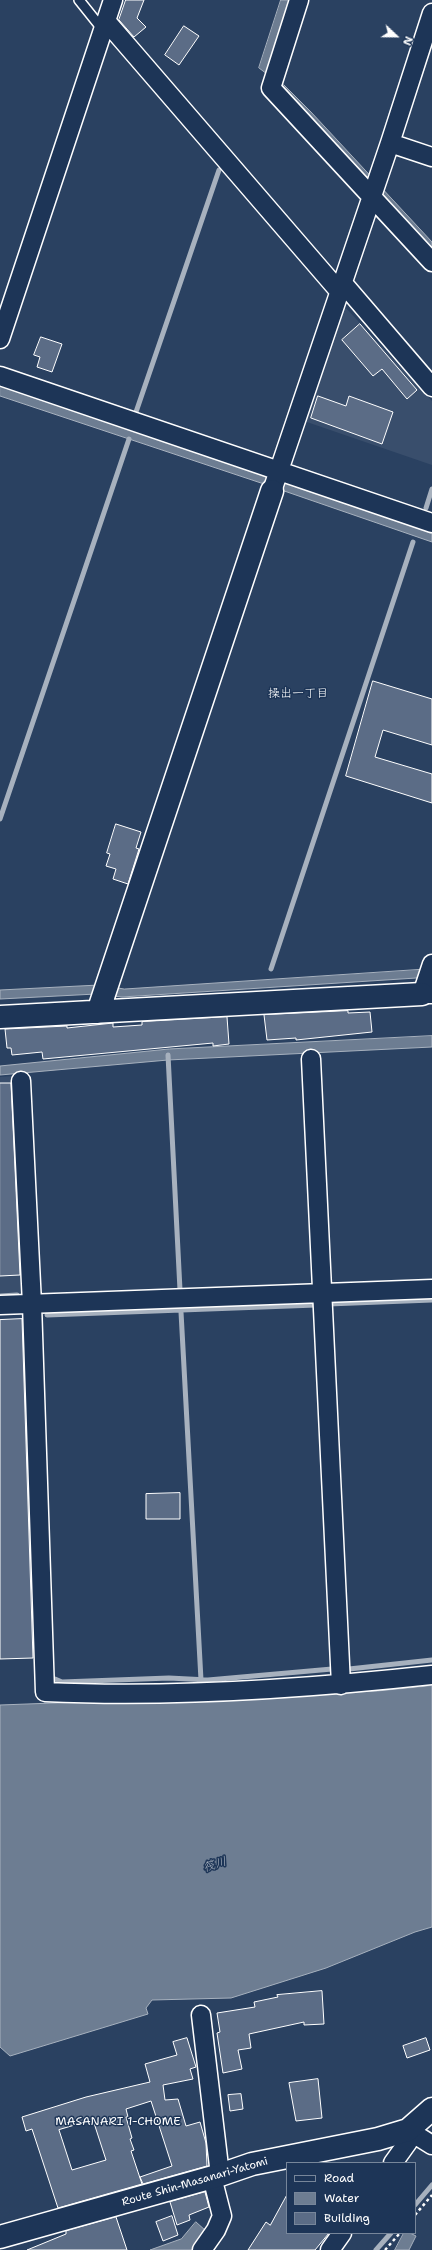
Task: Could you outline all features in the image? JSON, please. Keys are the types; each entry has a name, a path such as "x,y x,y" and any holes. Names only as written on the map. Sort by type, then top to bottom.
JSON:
{"street":[{"path":"0,339 113,0"},
{"path":"299,0 271,88 432,262"},
{"path":"101,1006 340,287 390,143 432,13"},
{"path":"105,26 432,387"},
{"path":"390,143 432,157"},
{"path":"0,376 276,479 432,523"},
{"path":"0,1017 101,1006 427,990 432,964"},
{"path":"310,1059 341,1685"},
{"path":"20,1081 32,1304 45,1692 82,1694 190,1692 341,1685 432,1674"},
{"path":"0,1305 432,1289"},
{"path":"201,2015 216,2176 222,2216 216,2230 202,2250"},
{"name":"Route Shin-Masanari-Yatomi","path":"0,2237 216,2176 252,2164 378,2139 408,2130 432,2109"},
{"path":"408,2130 432,2145"},
{"path":"394,2162 408,2142 408,2130"},
{"path":"330,2250 341,2234"}],"lane":[{"path":"79,0 105,26"}],"path":[{"path":"416,2214 432,2195"},
{"path":"385,2250 399,2234"}],"shaded area":[{"path":"346,308 432,401 432,465 304,421 341,311"},
{"path":"14,1076 24,1297 19,1297 18,1293 0,1293 0,1077"}],"water":[{"path":"281,0 292,0 267,74 259,68"},
{"path":"284,85 432,242 432,254 280,89"},
{"path":"0,384 432,531 432,542 0,396"},
{"path":"432,969 432,977 122,997 96,994 0,999 0,990 99,985 124,989"},
{"path":"432,1036 432,1047 168,1060 0,1075 0,1066 169,1049"},
{"name":"筏川","path":"432,1686 432,1927 415,1932 326,1968 231,1998 152,2000 146,2008 148,2014 10,2056 0,2047 0,1705 377,1691"},
{"path":"196,2222 206,2231 192,2250 150,2250 181,2239"},
{"path":"403,2234 412,2234 416,2236 409,2250 395,2250"}],"building":[{"path":"126,0 144,0 137,18 146,27 134,37 119,20"},
{"path":"184,26 199,36 179,65 165,55"},
{"path":"360,324 417,390 407,399 382,369 373,376 342,340"},
{"path":"41,337 62,344 52,372 37,367 40,357 34,355"},
{"path":"318,396 346,406 349,396 393,412 382,444 311,418"},
{"path":"373,681 432,699 432,745 383,730 375,757 432,774 432,803 346,776"},
{"path":"116,824 141,832 136,848 139,849 128,884 113,879 116,869 106,866 110,854 107,853"},
{"path":"348,1011 348,1013 370,1012 372,1032 296,1040 296,1038 267,1040 264,1015"},
{"path":"227,1017 229,1044 213,1046 213,1043 43,1059 42,1052 12,1055 11,1048 7,1048 5,1029 67,1026 67,1028 113,1023 113,1027 142,1025 142,1022"},
{"path":"0,1083 11,1083 20,1275 0,1276"},
{"path":"22,1319 33,1658 0,1659 0,1320"},
{"path":"180,1493 180,1519 146,1519 146,1494"},
{"path":"322,1991 324,2024 304,2025 304,2022 249,2034 251,2048 238,2050 242,2069 223,2073 217,2033 220,2032 217,2013 255,2007 254,2002 278,1997 277,1995"},
{"path":"187,2038 196,2067 190,2069 193,2079 163,2085 165,2100 178,2099 186,2126 200,2122 206,2143 207,2166 143,2184 140,2177 172,2166 151,2101 126,2109 128,2117 126,2117 132,2138 130,2139 134,2150 131,2151 142,2184 58,2208 32,2129 26,2131 22,2117 86,2097 150,2082 145,2064 177,2055 173,2042","holes":["93,2120 106,2160 72,2170 59,2130"]},
{"path":"426,2038 430,2050 407,2058 403,2046"},
{"path":"318,2079 322,2118 296,2121 289,2083"},
{"path":"241,2094 243,2109 230,2111 228,2095"},
{"path":"205,2192 209,2207 189,2215 190,2220 177,2225 170,2202"},
{"path":"286,2197 286,2234 328,2234 315,2250 248,2250 266,2222 270,2225"},
{"path":"172,2216 178,2235 163,2241 156,2222"},
{"path":"116,2217 127,2250 27,2250 66,2234 66,2231"}],"waterway":[{"path":"136,412 219,170"},
{"path":"0,819 129,439"},
{"path":"426,508 432,489"},
{"path":"271,969 413,542"},
{"path":"168,1055 180,1290"},
{"path":"0,1296 17,1295"},
{"path":"328,1304 432,1300"},
{"path":"47,1315 316,1305"},
{"path":"181,1312 201,1680"},
{"path":"349,1669 432,1660"},
{"path":"55,1679 62,1682 169,1678 208,1680 332,1669"},
{"path":"416,2204 432,2185"},
{"path":"376,2250 390,2234"}],"district":[{"name":"操出一丁目","path":"298,694"},
{"name":"MASANARI 1-CHOME","path":"118,2122"}]}
